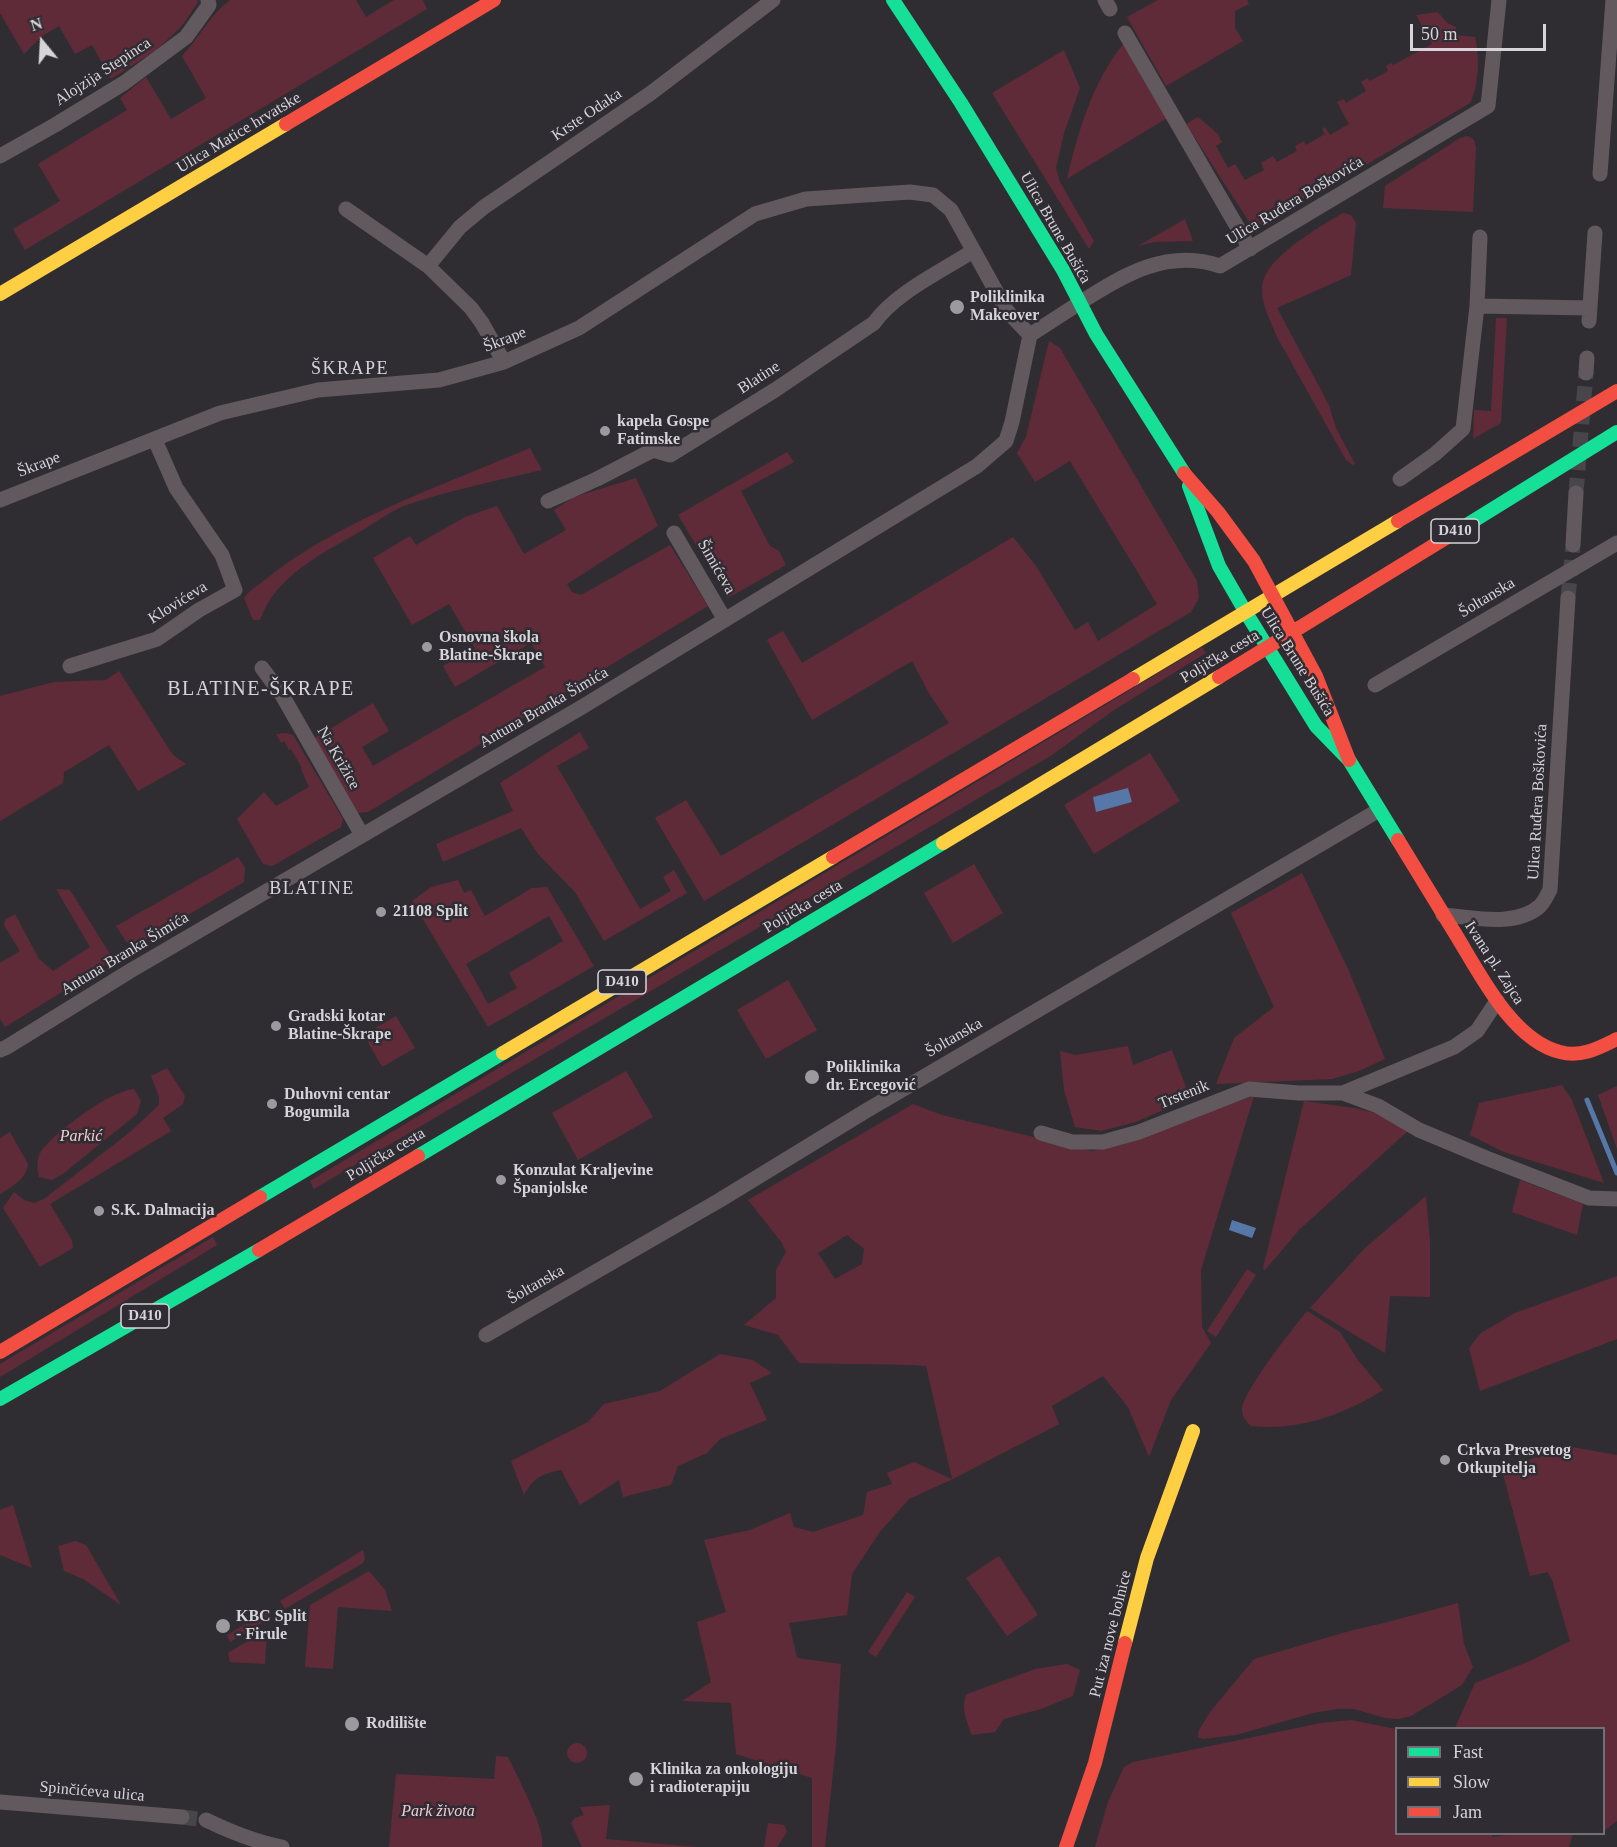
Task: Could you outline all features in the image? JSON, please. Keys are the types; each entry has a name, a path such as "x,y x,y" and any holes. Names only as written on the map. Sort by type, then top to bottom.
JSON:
{"main road":[{"name":"Ulica Matice hrvatske","path":"0,294 494,0"},
{"name":"Ulica Brune Bušića","path":"893,0 961,103 1063,270 1096,334 1185,475 1238,538 1273,595 1316,676 1348,760 1443,915"},
{"name":"Poljička cesta","path":"0,1352 1617,391"},
{"name":"Poljička cesta","path":"0,1399 239,1262 1267,647 1617,432"},
{"name":"Ulica Brune Bušića","path":"1185,475 1219,566 1316,726 1348,760"},
{"name":"Ivana pl. Zajca","path":"1443,915 1497,1001 1520,1029 1538,1043 1561,1054 1589,1052 1617,1039"},
{"name":"Put iza nove bolnice","path":"1066,1847 1098,1751 1147,1557 1193,1431"}],"street":[{"name":"Alojzija Stepinca","path":"0,156 124,83 186,37 209,5 208,0"},
{"name":"Krste Odaka","path":"428,266 460,227 484,207 651,93 773,0"},
{"name":"Ulica Ruđera Boškovića","path":"1079,303 1118,279 1158,263 1206,261 1220,266 1488,106 1499,0"},
{"path":"1600,174 1613,0"},
{"path":"1125,33 1250,249"},
{"name":"Škrape","path":"0,500 220,413 318,390 439,380 504,362 579,328 755,214 806,199 910,192 933,195 951,210 974,251"},
{"path":"346,209 428,266 471,309 482,323 504,362"},
{"path":"1477,306 1590,314 1595,233"},
{"path":"1400,479 1435,454 1463,429 1477,306 1480,237"},
{"path":"974,251 1007,311 1030,335 1079,303"},
{"name":"Blatine","path":"548,501 597,479 652,450 670,455 776,390 874,323 882,311 895,300 974,251"},
{"name":"Antuna Branka Šimića","path":"0,1050 130,971 582,707 977,466 1006,441 1030,335"},
{"name":"Klovićeva","path":"70,666 157,639 198,610 235,590 222,555 176,488 155,440"},
{"path":"1573,545 1576,493"},
{"name":"Šimićeva","path":"675,532 726,620"},
{"name":"Šoltanska","path":"1375,685 1617,543"},
{"name":"Ulica Ruđera Boškovića","path":"1443,915 1516,918 1532,912 1542,904 1550,890 1569,598"},
{"name":"Na Križice","path":"262,669 282,695 362,835"},
{"name":"Šoltanska","path":"486,1335 720,1200 864,1112 1379,810"},
{"name":"Trstenik","path":"1343,1093 1454,1047 1477,1031 1497,1001"},
{"name":"Trstenik","path":"1041,1133 1072,1142 1103,1142 1139,1132 1249,1089 1299,1093 1343,1093 1378,1106 1419,1130 1486,1158 1589,1197 1617,1199"},
{"name":"Spinčićeva ulica","path":"0,1802 182,1817"},
{"path":"206,1820 260,1843 282,1847"}],"green space":[{"path":"0,0 197,0 198,2 182,26 155,51 111,79 92,45 75,54 59,26 42,36 24,54 0,13"},
{"path":"230,0 356,0 366,17 394,0 423,0 427,9 25,250 13,229 60,201 38,164 127,110 120,98 146,77 171,119 206,98 182,56 216,13"},
{"path":"1158,0 1247,0 1249,4 1235,11 1235,28 1243,41 1166,86 1127,17"},
{"path":"1438,12 1447,23 1456,27 1455,35 1475,37 1478,71 1470,103 1255,231 1186,124 1198,117 1218,134 1222,142 1216,146 1228,168 1235,164 1245,180 1264,170 1261,163 1273,156 1277,162 1297,151 1295,146 1304,141 1306,145 1325,134 1322,129 1325,127 1330,135 1349,124 1337,102 1344,99 1346,103 1366,91 1361,82 1368,78 1370,81 1388,71 1386,66 1391,63 1393,65 1432,44 1416,15"},
{"path":"1124,43 1167,118 1067,179 1076,143 1095,90"},
{"path":"1064,50 1080,88 1064,133 1056,168 1060,182 1094,241 1089,249 992,93"},
{"path":"1468,136 1474,140 1476,148 1473,212 1383,208 1385,186 1460,138"},
{"path":"1343,213 1351,215 1356,223 1351,275 1277,308 1329,405 1336,428 1355,464 1353,465 1346,460 1277,337 1262,294 1265,277 1282,255 1294,244"},
{"path":"1185,219 1193,241 1154,242 1138,246"},
{"path":"1496,318 1507,318 1501,423 1473,439 1474,410 1491,411"},
{"path":"1049,341 1060,348 1197,581 1199,598 1191,612 704,901 655,818 686,800 721,856 949,723 930,695 912,661 812,720 767,640 783,631 802,663 1013,537 1036,566 1075,630 1088,622 1098,641 1157,604 1070,461 1035,482 1017,453 1026,437"},
{"path":"530,448 542,470 438,495 393,511 302,567 277,590 260,620 253,620 244,598 293,559 379,512"},
{"path":"787,452 794,462 741,491 770,546 779,551 786,565 728,598 678,515"},
{"path":"636,478 658,526 567,584 572,592 581,595 670,545 708,606 368,812 357,813 313,739 373,703 389,731 362,747 373,766 545,667 531,643 455,687 443,666 475,648 449,604 412,625 373,558 410,536 416,545 465,517 497,506 524,554 566,530 554,510 574,497"},
{"path":"1202,647 1206,653 1114,710 1052,755 314,1189 310,1181"},
{"path":"119,671 173,755 186,764 138,791 109,745 64,772 63,783 0,821 0,696 54,682 106,680"},
{"path":"580,732 589,748 557,766 640,909 671,891 663,877 674,870 687,893 604,941 575,892 538,854 521,828 443,862 436,844 513,811 500,783"},
{"path":"276,734 293,735 343,819 341,827 272,866 263,864 237,819 264,792 276,806 309,787 302,768 291,749 289,750 284,741 281,743"},
{"path":"1150,753 1180,801 1094,854 1064,805"},
{"name":"Blatine","path":"238,857 245,868 244,882 135,946 127,943 116,926"},
{"path":"974,864 1003,913 953,943 924,893"},
{"path":"1302,873 1349,971 1385,1059 1359,1071 1332,1079 1216,1084 1234,1038 1274,1007 1231,913"},
{"path":"458,880 464,893 471,890 485,916 532,888 547,887 594,966 488,1027 412,901 431,887","holes":["549,916 563,941 509,973 517,988 488,1004 466,964"]},
{"path":"56,889 70,890 110,954 109,963 5,1027 0,1019 0,963 20,951 4,925 5,920 15,914 39,959 53,971 90,947"},
{"path":"788,980 817,1030 766,1059 737,1010"},
{"path":"396,1016 415,1048 382,1067 364,1035"},
{"path":"1128,1046 1133,1065 1172,1050 1190,1098 1136,1122 1101,1131 1075,1127 1064,1090 1060,1051 1075,1055"},
{"path":"167,1068 185,1096 183,1104 163,1118 171,1131 50,1204 72,1240 73,1248 40,1267 3,1208 14,1192 24,1200 34,1203 44,1199 130,1132 159,1105 159,1097 151,1076"},
{"path":"626,1071 653,1117 578,1160 552,1113"},
{"path":"1562,1085 1572,1100 1604,1183 1504,1152 1470,1135 1479,1103"},
{"path":"1617,1086 1617,1149 1598,1095"},
{"name":"Parkić","path":"134,1089 141,1101 137,1114 64,1173 52,1180 39,1177 40,1153 60,1132 98,1104 124,1091"},
{"path":"1254,1096 1201,1270 1202,1327 1211,1343 1171,1400 1149,1457 1128,1407 1103,1376 1052,1406 1059,1424 953,1479 909,1499 879,1533 852,1574 847,1615 789,1623 797,1658 841,1664 836,1745 825,1847 812,1847 812,1778 736,1754 731,1703 682,1701 711,1682 697,1622 726,1612 704,1540 750,1530 790,1513 794,1527 813,1532 863,1515 867,1492 892,1484 887,1473 914,1462 952,1479 926,1366 799,1363 778,1335 744,1325 776,1298 776,1270 786,1252 782,1243 748,1200 913,1104 942,1115 1092,1151 1133,1141 1162,1128","holes":["847,1235 864,1249 862,1264 835,1279 818,1253"]},
{"path":"1304,1101 1380,1114 1409,1130 1299,1230 1265,1270 1263,1268"},
{"path":"10,1132 28,1164 21,1178 0,1194 0,1138"},
{"path":"1520,1180 1583,1204 1577,1235 1512,1212"},
{"path":"1426,1196 1430,1241 1430,1297 1390,1296 1385,1353 1310,1308 1365,1248"},
{"path":"213,1237 217,1245 0,1377 0,1364"},
{"path":"1247,1269 1256,1275 1216,1337 1207,1331"},
{"path":"1617,1276 1617,1339 1480,1391 1469,1348 1481,1333 1515,1313"},
{"path":"1307,1311 1340,1332 1358,1360 1383,1390 1353,1407 1320,1419 1286,1426 1251,1426 1243,1415 1244,1401 1270,1360"},
{"path":"720,1354 753,1360 772,1373 750,1383 767,1420 720,1439 707,1453 678,1466 671,1485 623,1497 619,1480 580,1505 561,1470 538,1478 524,1495 511,1461 588,1422 604,1404 660,1391"},
{"path":"1566,1446 1617,1455 1617,1821 1605,1830 1605,1727 1455,1727 1475,1683 1532,1660 1570,1641 1548,1572 1530,1576 1502,1470"},
{"path":"13,1505 32,1568 0,1555 0,1510"},
{"path":"75,1541 86,1545 121,1605 83,1579 64,1571 58,1546"},
{"path":"363,1550 365,1559 363,1563 285,1609 280,1601"},
{"path":"999,1556 1038,1615 1007,1636 966,1578"},
{"path":"369,1571 385,1590 392,1611 338,1607 333,1669 305,1667 310,1605"},
{"path":"907,1592 915,1597 876,1657 868,1652"},
{"path":"1458,1603 1464,1644 1473,1667 1462,1685 1411,1716 1399,1719 1385,1718 1354,1709 1337,1709 1313,1713 1236,1735 1203,1739 1198,1737 1199,1730 1210,1712 1254,1659"},
{"path":"269,1610 268,1619 230,1642 227,1635"},
{"path":"267,1630 265,1664 230,1662 228,1653"},
{"path":"1067,1664 1080,1670 1073,1696 1041,1709 1004,1719 995,1732 972,1735 964,1709 967,1694 1035,1669"},
{"path":"1351,1720 1395,1729 1395,1835 1493,1835 1492,1837 1573,1835 1569,1847 1095,1847 1108,1802 1124,1767 1133,1762 1321,1723"},
{"path":"573,1743 581,1743 587,1749 587,1757 581,1763 573,1763 567,1757 567,1749"},
{"name":"Park života","path":"496,1756 508,1757 540,1828 542,1847 389,1847 396,1774 494,1779"},
{"path":"610,1805 606,1839 697,1847 582,1847 571,1823 575,1818 584,1815 580,1807"},
{"path":"768,1823 784,1825 787,1832 777,1847 764,1847"}],"water":[{"path":"1128,788 1132,802 1096,812 1093,797"},
{"path":"1232,1220 1256,1228 1252,1238 1229,1230"}],"waterway":[{"name":"Trstenik","path":"1587,1100 1617,1173"}],"tunnel":[{"path":"1576,493 1586,373"},
{"path":"1568,598 1573,545"},
{"path":"182,1817 206,1820"}],"traffic: fast":[{"path":"893,0 961,103 1063,270 1096,334 1184,473"},
{"path":"1449,536 1617,432"},
{"path":"1189,486 1219,566 1245,611 1316,726 1349,760 1398,840"},
{"path":"418,1156 943,843"},
{"path":"260,1197 503,1053"},
{"path":"0,1399 259,1250"}],"traffic: slow":[{"path":"0,294 286,124"},
{"path":"1133,679 1398,521"},
{"path":"943,843 1219,677"},
{"path":"503,1053 833,857"},
{"path":"1125,1643 1147,1558 1193,1431"}],"traffic: jam":[{"path":"286,124 494,0"},
{"path":"1398,521 1617,391"},
{"path":"1184,473 1218,512 1254,561 1316,676 1349,760"},
{"path":"1219,677 1449,536"},
{"path":"833,857 1133,679"},
{"path":"1398,840 1485,983 1511,1019 1526,1034 1542,1045 1568,1054 1590,1051 1617,1039"},
{"path":"259,1250 418,1156"},
{"path":"0,1352 260,1197"},
{"path":"1066,1847 1095,1763 1125,1643"}],"place":[{"name":"Poliklinika Makeover","path":"957,307"},
{"name":"kapela Gospe Fatimske","path":"605,431"},
{"name":"Osnovna škola Blatine-Škrape","path":"427,647"},
{"name":"21108 Split","path":"381,912"},
{"name":"Gradski kotar Blatine-Škrape","path":"276,1026"},
{"name":"Poliklinika dr. Ercegović","path":"812,1077"},
{"name":"Duhovni centar Bogumila","path":"272,1104"},
{"name":"Konzulat Kraljevine Španjolske","path":"501,1180"},
{"name":"S.K. Dalmacija","path":"99,1211"},
{"name":"Crkva Presvetog Otkupitelja","path":"1445,1460"},
{"name":"KBC Split - Firule","path":"223,1626"},
{"name":"Rodilište","path":"352,1724"},
{"name":"Klinika za onkologiju i radioterapiju","path":"636,1779"}],"district":[{"name":"ŠKRAPE","path":"350,369"},
{"name":"BLATINE-ŠKRAPE","path":"261,690"},
{"name":"BLATINE","path":"312,889"}]}
